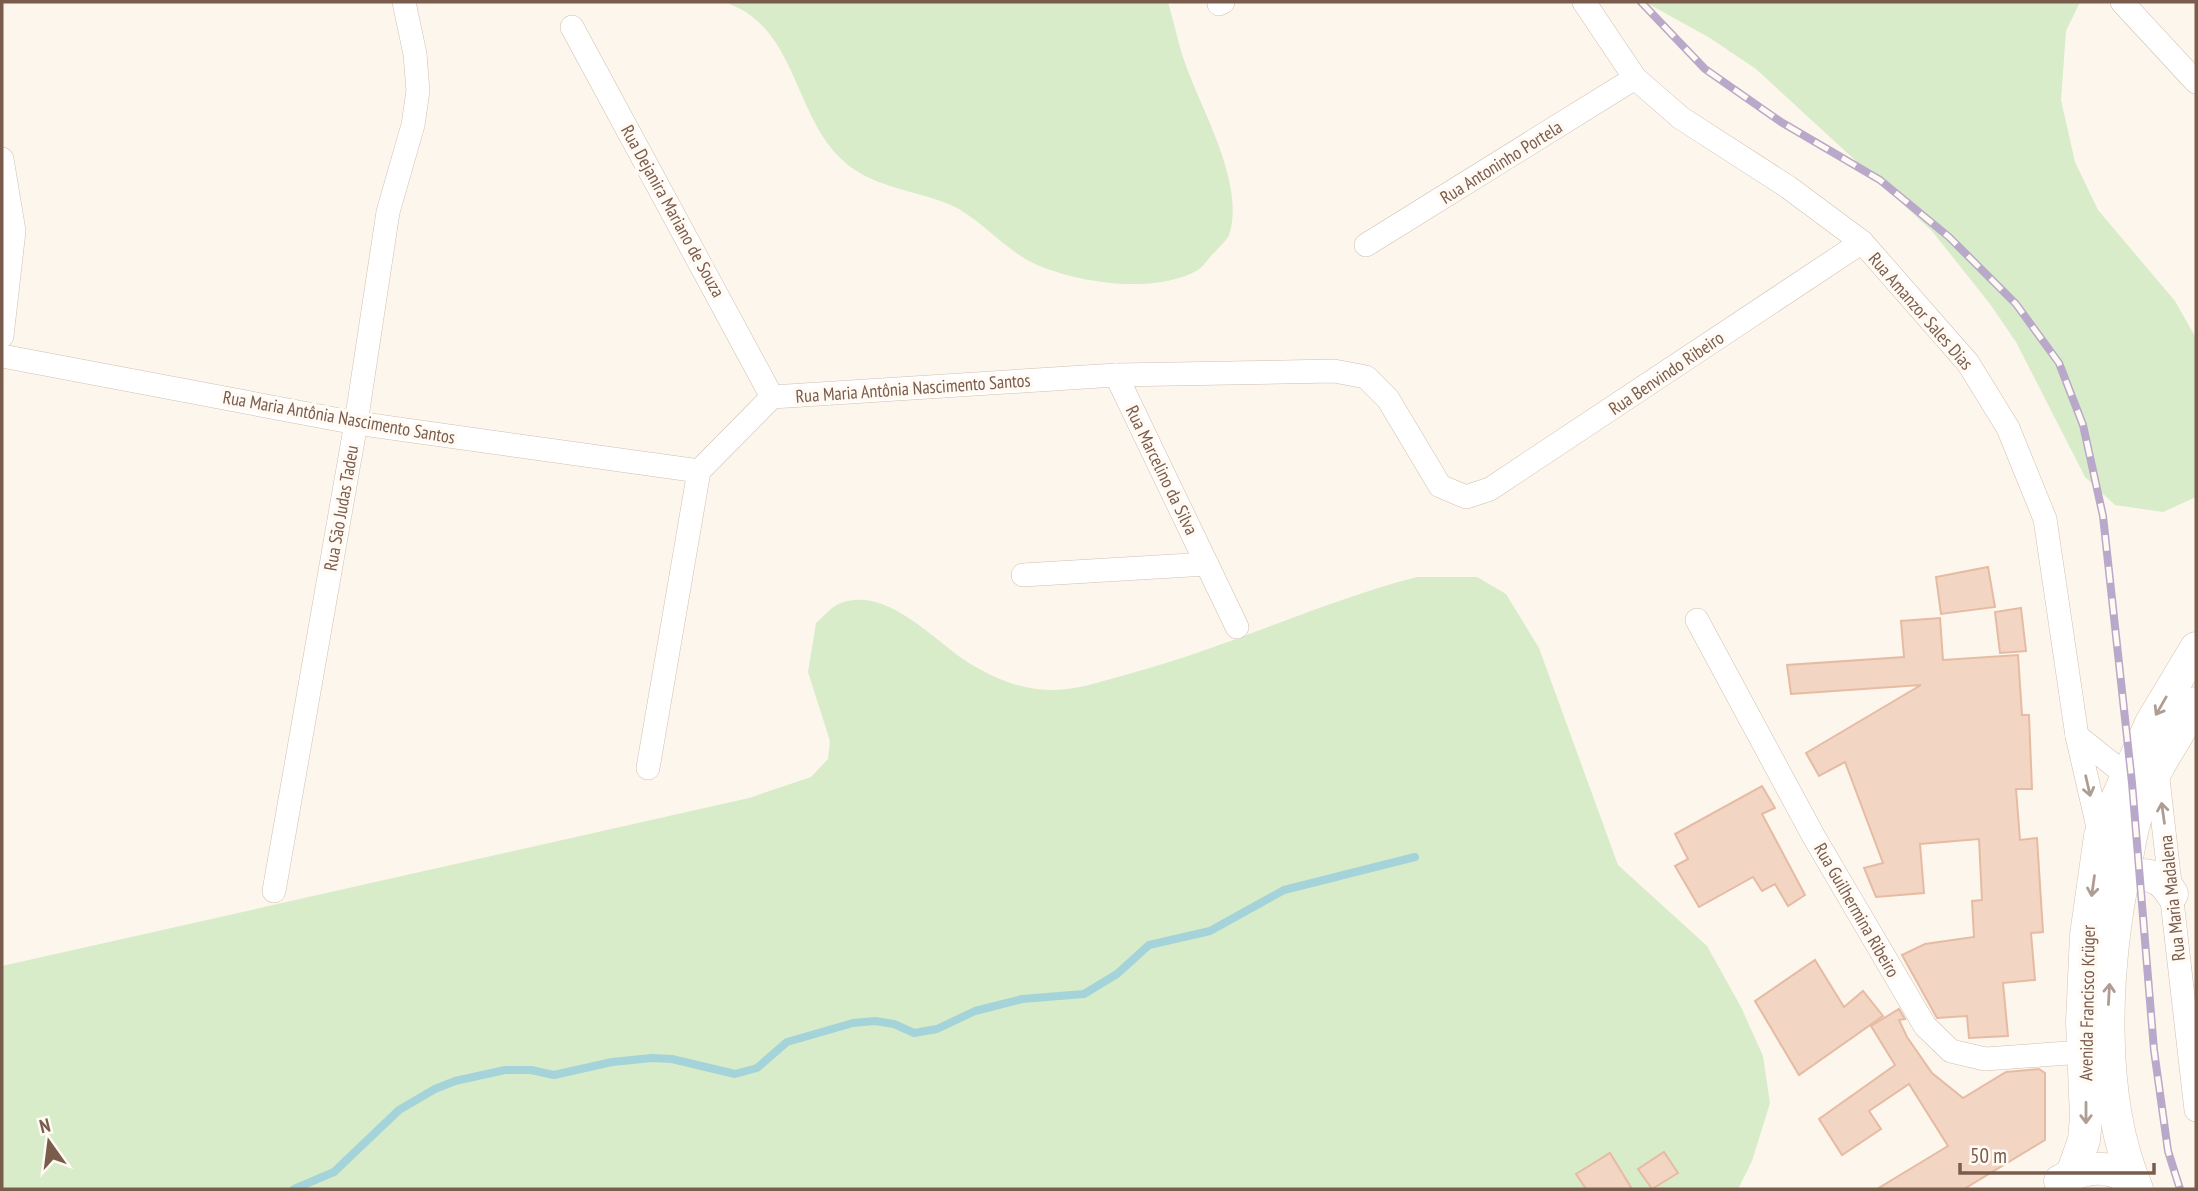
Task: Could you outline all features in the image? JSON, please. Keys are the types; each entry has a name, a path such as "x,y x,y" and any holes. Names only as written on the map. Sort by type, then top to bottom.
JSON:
{"main road":[{"path":"2142,780 2151,723 2196,648"},
{"path":"2142,780 2196,704"},
{"name":"Avenida Francisco Krüger","path":"2060,1184 2084,1140 2112,933 2142,780"},
{"name":"Avenida Francisco Krüger","path":"2136,1186 2096,1051 2086,935 2100,836 2142,780"},
{"path":"2123,880 2132,875 2151,875 2167,886 2172,894"},
{"path":"2060,1184 2094,1168 2109,1169 2136,1186"}],"street":[{"name":"Rua São Judas Tadeu","path":"274,891 356,423 388,212 413,125 418,91 415,54 404,2"},
{"name":"Rua Amanzor Sales Dias","path":"1584,2 1635,78 1681,118 1788,187 1862,242 1968,363 2008,428 2045,519 2077,736 2100,836"},
{"path":"2122,2 2196,82"},
{"name":"Rua Dejanira Mariano de Souza","path":"572,26 772,397"},
{"name":"Rua Antoninho Portela","path":"1366,245 1635,78"},
{"path":"2,159 14,231 2,336"},
{"name":"Rua Benvindo Ribeiro","path":"1466,497 1490,489 1862,242"},
{"name":"Rua Maria Antônia Nascimento Santos","path":"2,356 356,423 699,471 772,397 1116,375 1334,371 1366,377 1388,399 1440,486 1466,497"},
{"name":"Rua Marcelino da Silva","path":"1116,375 1237,627"},
{"path":"648,768 699,471"},
{"path":"1023,575 1208,564"},
{"name":"Rua Guilhermina Ribeiro","path":"1697,620 1808,825 1925,1026 1951,1051 1985,1059 2096,1051"},
{"path":"2077,736 2142,780"},
{"name":"Rua Maria Madalena","path":"2142,780 2169,856 2185,1029 2196,1110"}],"green space":[{"path":"723,2 1168,2 1185,63 1227,171 1233,215 1229,235 1198,270 1180,278 1160,282 1138,284 1093,281 1033,263 951,205 872,179 848,165 830,146 816,124 781,52 767,31 748,14"},
{"path":"1645,2 2080,2 2066,31 2061,100 2075,162 2098,210 2175,301 2196,338 2196,497 2163,512 2115,505 2085,477 2016,342 1990,304 1932,231 1756,69 1710,38"},
{"path":"1417,577 1477,577 1506,594 1539,648 1618,865 1707,946 1741,1007 1763,1056 1770,1103 1752,1161 1738,1189 2,1189 2,966 749,798 811,777 828,759 830,741 808,672 816,623 841,603 859,600 877,602 912,620 960,657 992,676 1029,688 1059,690 1091,684 1204,651 1345,599"}],"building":[{"path":"1988,567 1995,607 1941,614 1936,577"},
{"path":"2021,608 2026,651 2000,653 1995,612"},
{"path":"1940,618 1943,660 2018,655 2022,715 2029,715 2032,789 2016,789 2020,840 2037,838 2043,932 2031,933 2035,980 2003,983 2008,1036 1969,1038 1967,1016 1937,1018 1902,955 1925,944 1974,937 1972,901 1982,900 1979,839 1920,844 1924,893 1876,897 1864,868 1883,863 1845,762 1819,776 1806,753 1921,685 1791,694 1787,665 1904,657 1901,621"},
{"path":"1762,786 1775,808 1762,814 1805,895 1788,906 1775,884 1762,891 1753,877 1699,907 1675,866 1688,859 1675,834"},
{"path":"1815,960 1844,1007 1863,991 1883,1016 1799,1075 1755,1001"},
{"path":"1899,1009 1905,1019 1899,1020 1907,1037 1932,1073 1963,1098 2006,1072 2039,1069 2045,1073 2045,1140 1964,1189 1877,1189 1948,1146 1909,1084 1869,1111 1881,1129 1842,1155 1819,1119 1895,1065 1871,1026"},
{"path":"1664,1152 1678,1173 1652,1189 1638,1169"},
{"path":"1610,1153 1632,1189 1586,1189 1576,1174"}],"waterway":[{"path":"294,1189 334,1172 399,1110 455,1081 505,1070 531,1070 554,1075 612,1062 652,1058 672,1059 735,1074 757,1068 787,1042 853,1023 875,1021 894,1024 914,1033 937,1029 975,1011 1022,999 1084,994 1117,974 1149,945 1210,931 1284,890 1415,857"}],"railway":[{"path":"1641,2 1705,69 1781,122 1880,180 1949,237 2016,304 2059,363 2083,425 2103,516 2132,783 2154,1050 2168,1151 2180,1189"}]}
